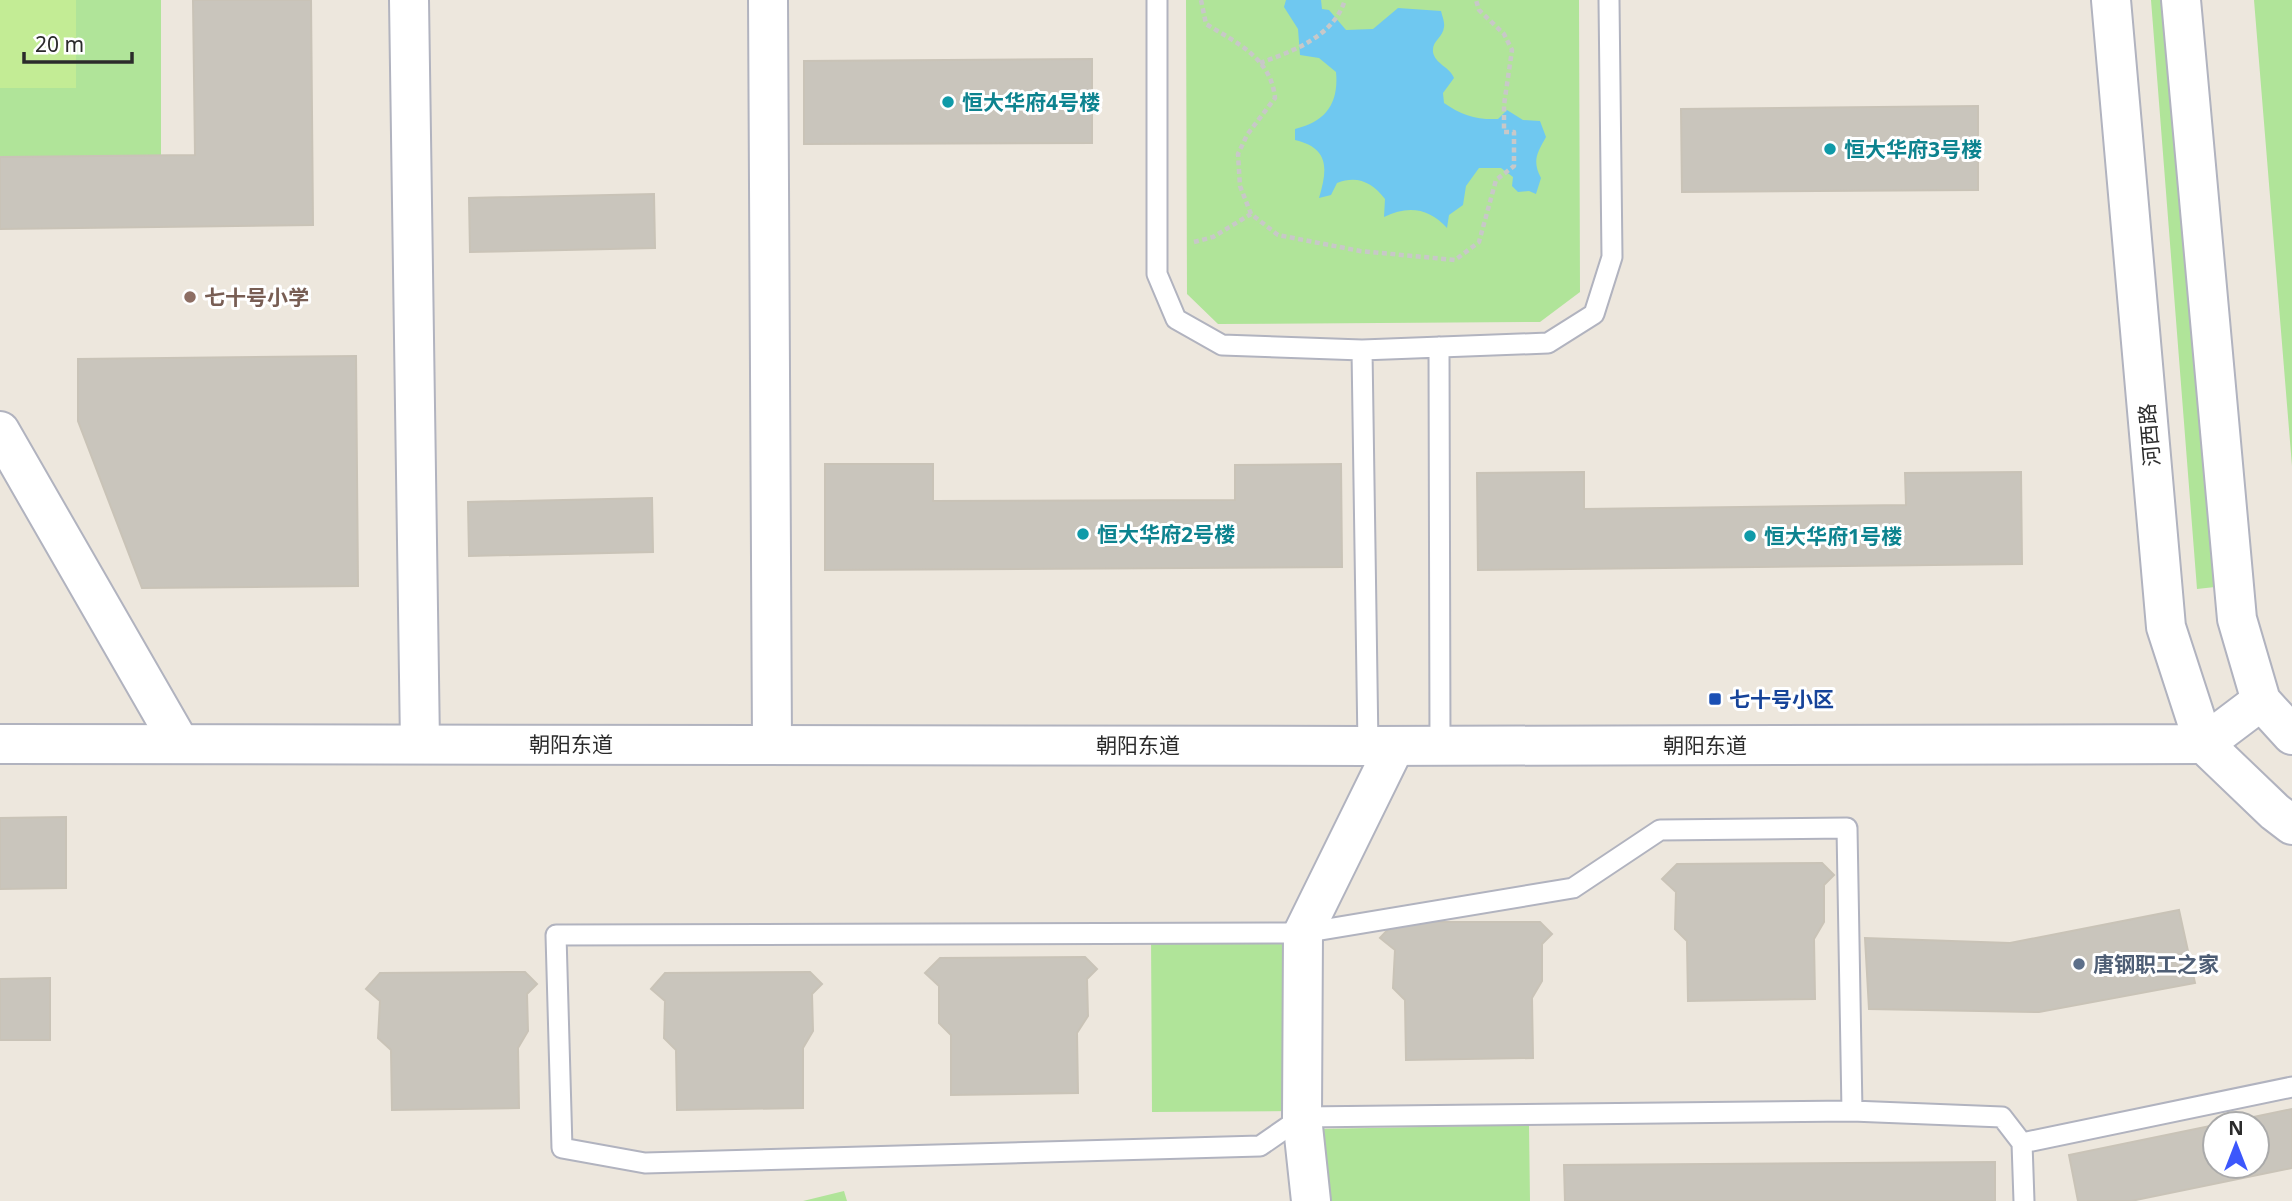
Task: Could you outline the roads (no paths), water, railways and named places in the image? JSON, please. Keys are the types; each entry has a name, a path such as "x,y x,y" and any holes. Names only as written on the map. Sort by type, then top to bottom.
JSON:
{"street":[{"path":"409,0 420,744"},
{"path":"768,0 772,744"},
{"name":"河西路","path":"2111,0 2166,627 2204,744 2292,825"},
{"path":"2181,0 2237,619 2261,701 2292,735"},
{"path":"0,431 180,744"},
{"path":"2204,744 2261,701"},
{"name":"朝阳东道","path":"0,744 2204,744"},
{"path":"1311,1201 1302,1117 1303,933 1382,746"}],"lane":[{"path":"1157,0 1157,274 1176,319 1222,345 1362,349 1548,343 1594,314 1612,257 1609,0"},
{"path":"1439,347 1440,746"},
{"path":"1362,349 1382,746"},
{"path":"1852,1111 1847,828 1660,830 1573,888 1303,933 556,934 562,1148 645,1163 1260,1146 1302,1117 1852,1111 2002,1117 2022,1143 2024,1201"},
{"path":"2022,1143 2292,1087"}],"water":[{"path":"1286,0 1321,0 1322,9 1329,10 1346,30 1373,29 1398,8 1441,11 1444,27 1433,52 1454,78 1443,93 1444,103 1476,118 1498,119 1507,110 1523,120 1540,121 1546,137 1537,157 1541,178 1536,194 1529,191 1518,192 1512,186 1513,177 1501,168 1479,168 1466,186 1463,205 1449,215 1447,228 1433,216 1418,210 1401,211 1384,217 1385,199 1375,188 1358,180 1337,183 1331,195 1319,198 1324,177 1323,161 1314,148 1295,140 1295,129 1315,121 1328,110 1335,93 1336,72 1319,58 1300,55 1298,29 1284,7"}],"place":[{"name":"恒大华府4号楼","path":"948,102"},
{"name":"恒大华府3号楼","path":"1830,149"},
{"name":"七十号小学","path":"190,297"},
{"name":"恒大华府2号楼","path":"1083,534"},
{"name":"恒大华府1号楼","path":"1750,536"},
{"name":"七十号小区","path":"1715,699"},
{"name":"唐钢职工之家","path":"2079,964"}]}
